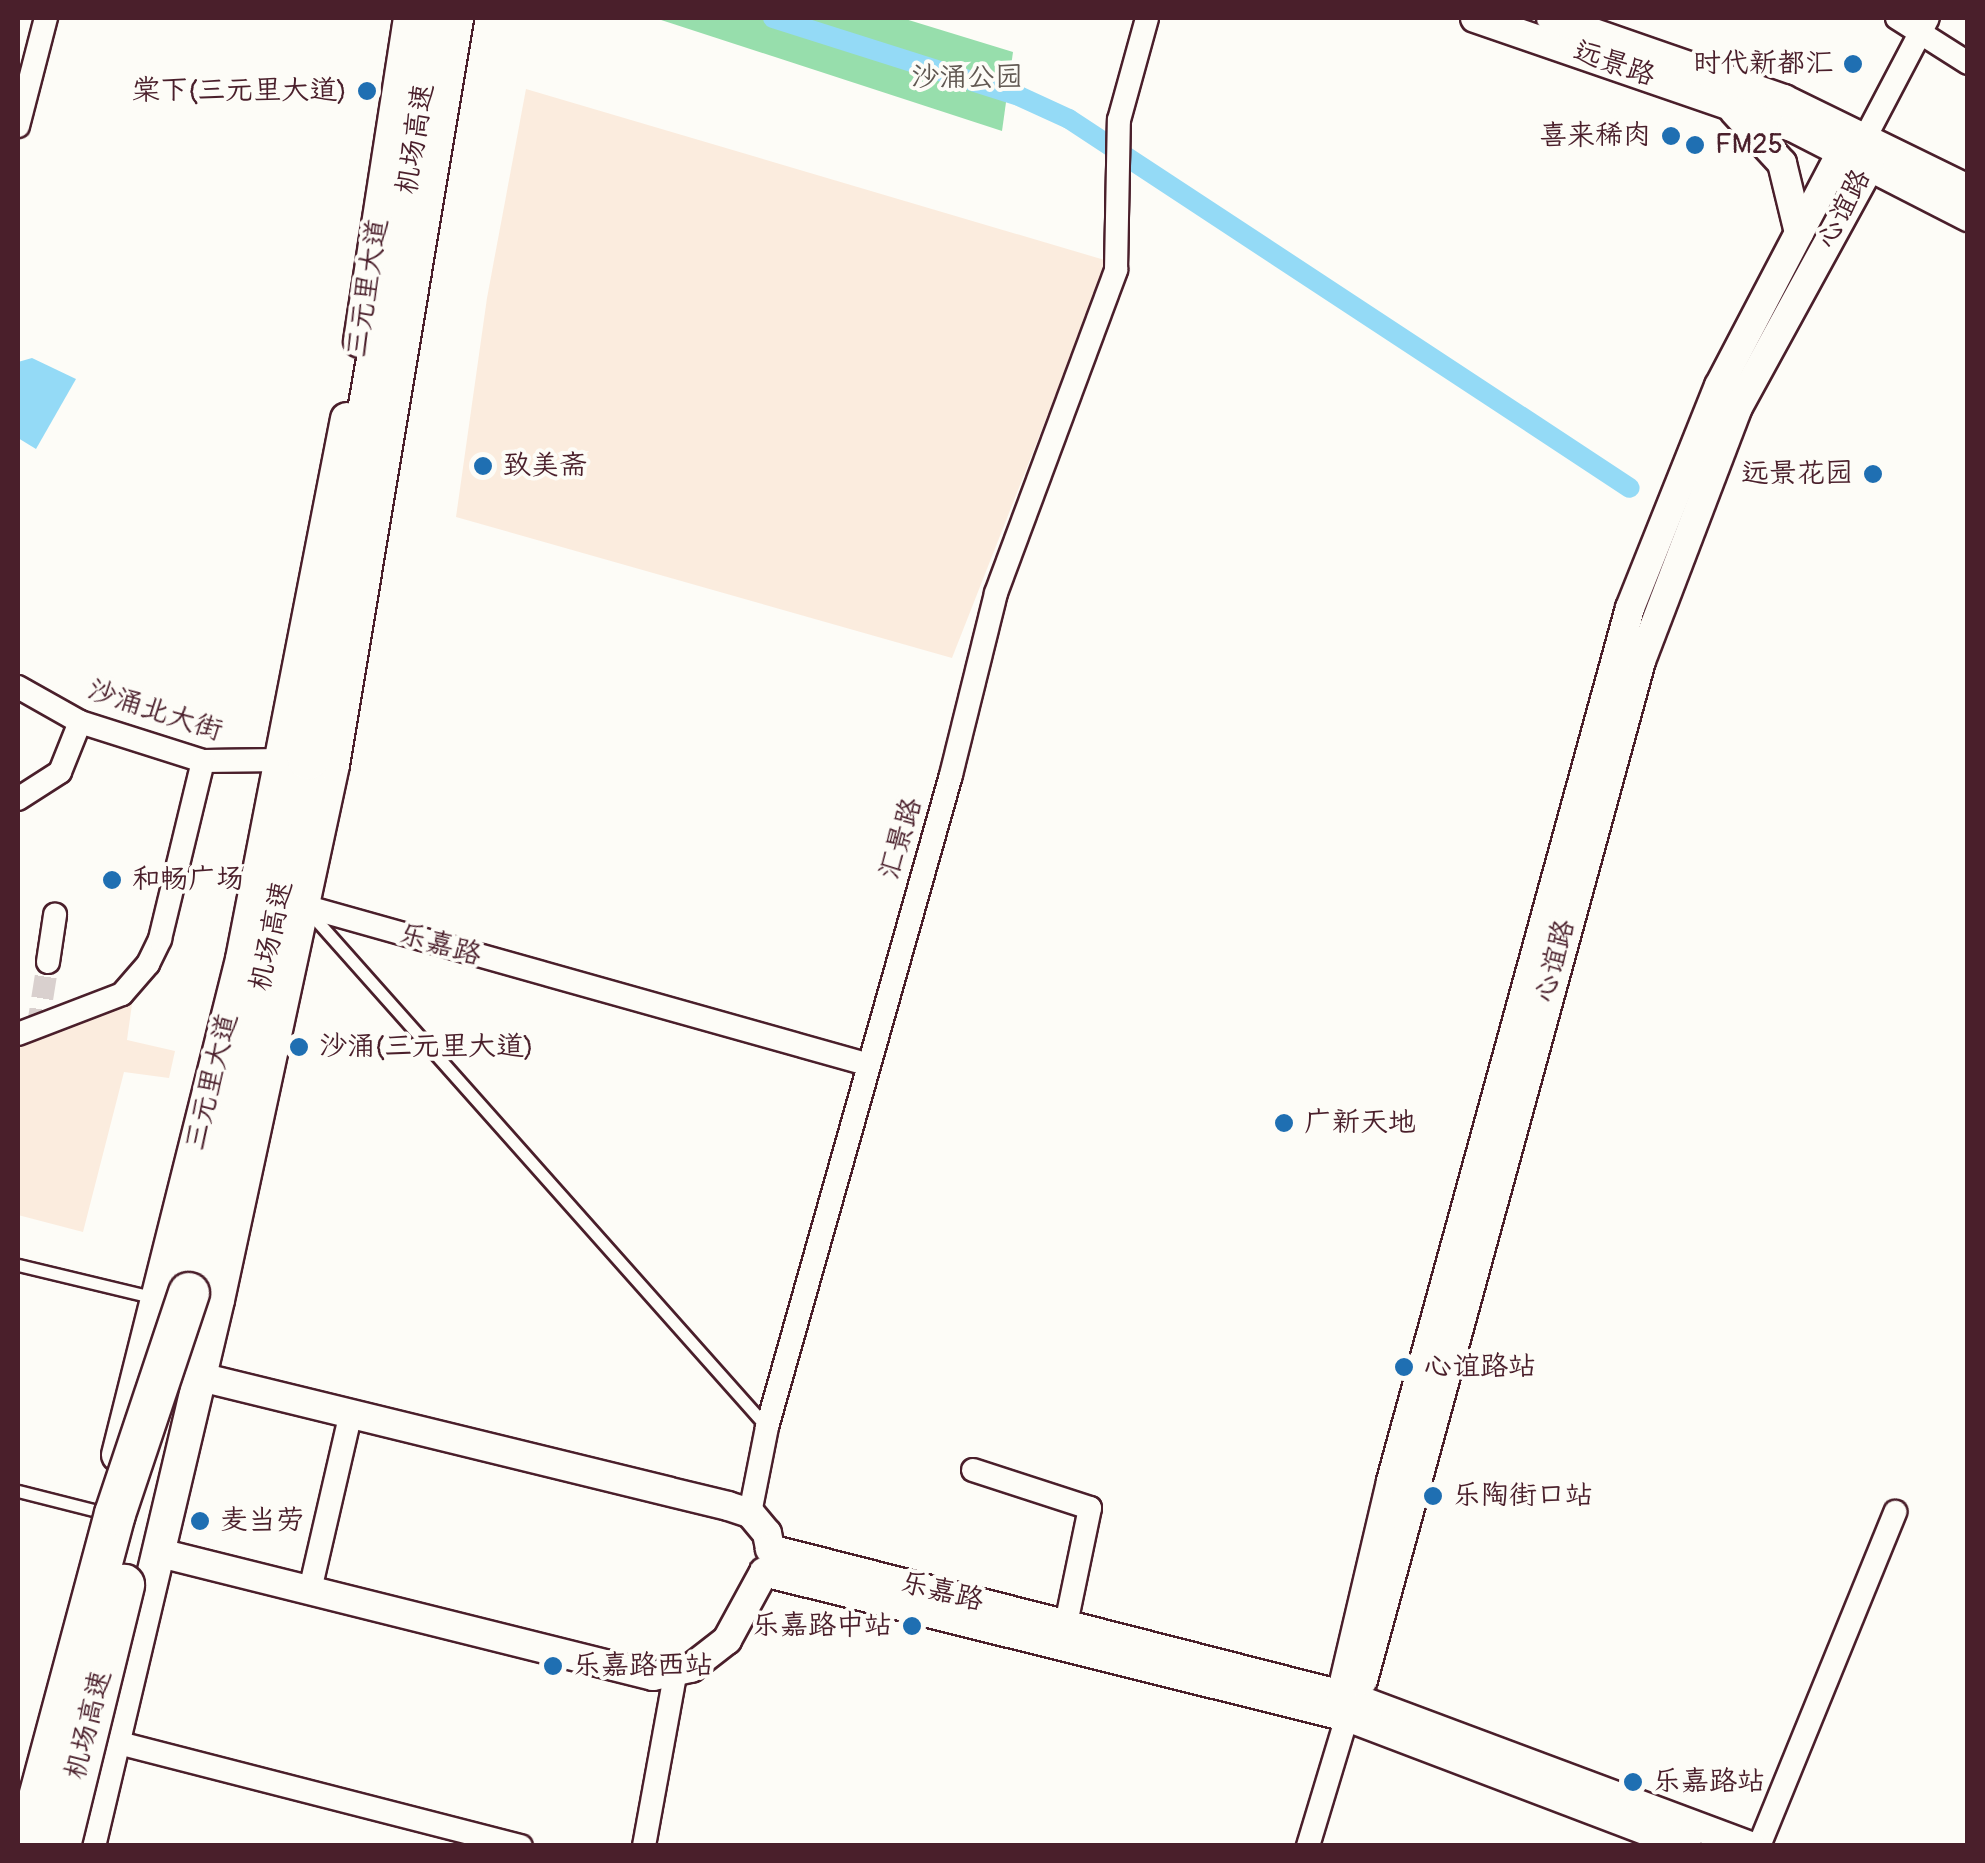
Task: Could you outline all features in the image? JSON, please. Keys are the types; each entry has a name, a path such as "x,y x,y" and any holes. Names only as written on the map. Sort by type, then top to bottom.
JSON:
{"highway":[{"name":"机场高速","path":"60,1846 180,1295 308,759 436,18"},
{"path":"26,1846 115,1514 180,1295"}],"main road":[{"name":"三元里大道","path":"89,1846 200,1376 180,1295 349,411 410,18"},
{"name":"三元里大道","path":"34,1846 140,1362 180,1295 304,906 458,18"}],"street":[{"path":"18,126 46,18"},
{"name":"汇景路","path":"750,1514 767,1428 866,1064 952,774 996,593 1116,270 1119,120 1147,18"},
{"name":"远景路","path":"1475,18 1722,100 1842,151 1968,217"},
{"name":"远景路","path":"1551,18 1740,82 1866,136 1968,189"},
{"path":"1897,18 1924,25 1968,63"},
{"path":"1866,136 1924,25"},
{"path":"1722,100 1782,164 1800,233"},
{"name":"心谊路","path":"1866,136 1870,166 1737,409 1668,579 1583,857 1348,1704 1390,1481 1630,608 1701,423 1842,151 1866,136"},
{"name":"沙涌北大街","path":"18,687 80,722 203,762 282,760"},
{"path":"18,798 60,772 80,722"},
{"path":"18,1034 122,994 148,964 160,939 203,762"},
{"name":"乐嘉路","path":"304,906 866,1064"},
{"path":"48,962 56,915"},
{"path":"140,1362 750,1514 768,1532 767,1560 726,1640 675,1676 630,1671 160,1553"},
{"path":"310,1590 351,1413"},
{"path":"974,1470 1090,1508 1066,1624"},
{"path":"1759,1846 1895,1512"},
{"name":"乐嘉路","path":"767,1560 1348,1704 1688,1846"},
{"name":"乐嘉路","path":"767,1560 1066,1624 1348,1704 1751,1846"},
{"path":"644,1846 675,1676"},
{"path":"1308,1846 1348,1704"},
{"path":"114,1742 521,1846"}],"lane":[{"path":"304,906 767,1428"},
{"path":"18,1265 180,1295"},
{"path":"18,1491 105,1512"}],"shaded area":[{"path":"526,89 1108,261 952,658 456,517 487,298"},
{"path":"133,997 127,1040 175,1051 169,1078 124,1072 83,1232 18,1215 18,1045"}],"green space":[{"name":"沙涌公园","path":"655,18 902,18 1013,52 1002,131"}],"water":[{"path":"32,358 76,379 36,449 18,438 18,362"}],"waterway":[{"path":"773,18 1019,96 1069,119 1630,488"}],"tunnel":[{"path":"37,1031 48,962"}],"place":[{"name":"时代新都汇","path":"1853,64"},
{"name":"棠下(三元里大道)","path":"367,91"},
{"name":"喜来稀肉","path":"1671,136"},
{"name":"FM25","path":"1695,145"},
{"name":"致美斋","path":"483,466"},
{"name":"远景花园","path":"1873,474"},
{"name":"和畅广场","path":"112,880"},
{"name":"沙涌(三元里大道)","path":"299,1047"},
{"name":"广新天地","path":"1284,1123"},
{"name":"心谊路站","path":"1404,1367"},
{"name":"乐陶街口站","path":"1433,1496"},
{"name":"麦当劳","path":"200,1521"},
{"name":"乐嘉路中站","path":"912,1626"},
{"name":"乐嘉路西站","path":"553,1666"},
{"name":"乐嘉路站","path":"1633,1782"}]}
